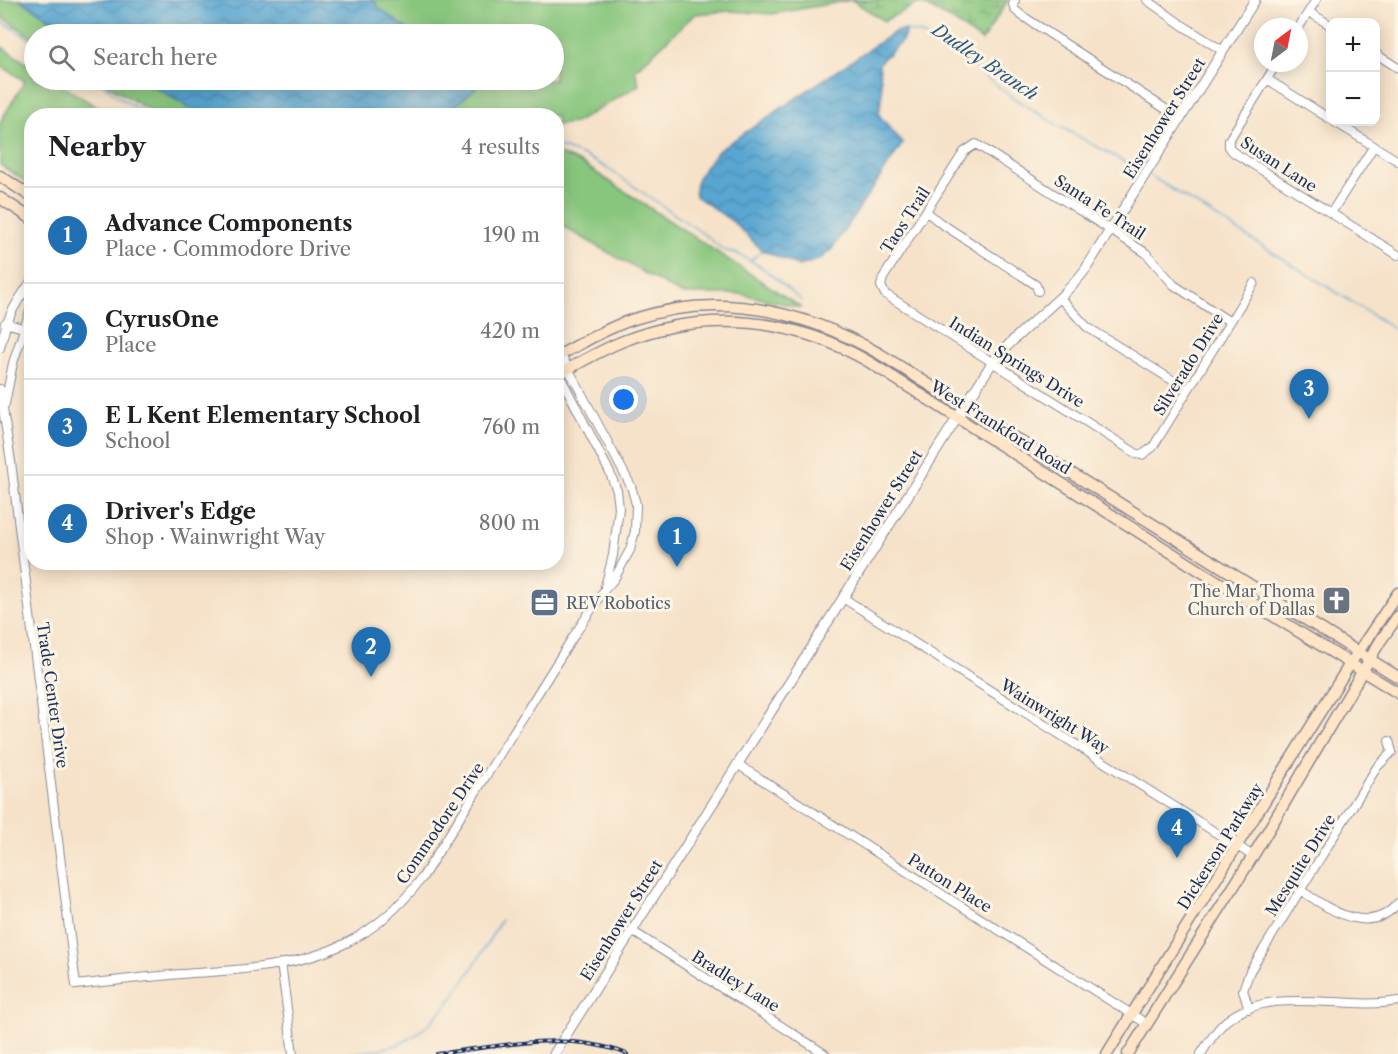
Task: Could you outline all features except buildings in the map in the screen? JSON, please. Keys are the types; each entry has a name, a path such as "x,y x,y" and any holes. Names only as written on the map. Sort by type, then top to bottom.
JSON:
{"main road":[{"path":"0,176 24,192"},
{"path":"0,198 24,214"},
{"name":"West Frankford Road","path":"564,353 599,334 634,319 678,309 718,305 740,306 772,311 822,325 865,346 964,406 1398,676"},
{"name":"West Frankford Road","path":"564,370 626,340 671,326 746,321 790,328 817,336 850,350 1398,693"},
{"name":"Dickerson Parkway","path":"1107,1054 1350,664 1398,593"},
{"name":"Dickerson Parkway","path":"1128,1054 1253,856 1398,616"}],"street":[{"path":"1015,0 1013,3 1015,10 1021,15 1181,119"},
{"path":"1147,0 1224,51"},
{"name":"Eisenhower Street","path":"554,1054 992,363 1014,337 1061,299 1085,270 1255,0"},
{"path":"1305,18 1316,0"},
{"path":"1309,12 1326,23"},
{"path":"1380,57 1398,68"},
{"name":"Susan Lane","path":"1271,72 1229,140 1228,147 1398,255"},
{"path":"1267,79 1326,116"},
{"path":"1342,126 1398,162"},
{"name":"Santa Fe Trail","path":"953,169 968,148 976,144 1153,259 1174,285 1230,322"},
{"path":"1331,213 1374,146"},
{"name":"Taos Trail","path":"881,286 883,278 953,169"},
{"path":"927,212 1036,285 1038,291"},
{"name":"Silverado Drive","path":"1142,455 1153,447 1254,283"},
{"name":"Indian Springs Drive","path":"881,286 885,294 1137,454 1142,455"},
{"path":"0,348 5,323 24,291"},
{"path":"20,297 24,300"},
{"path":"1061,299 1095,333 1188,390"},
{"path":"5,323 23,328"},
{"name":"Trade Center Drive","path":"4,408 23,328"},
{"name":"Commodore Drive","path":"75,985 118,979 232,970 281,963 327,952 387,916 411,893 467,809 605,589 614,579 630,550 637,520 631,486 564,378"},
{"name":"Commodore Drive","path":"564,380 618,491 619,508 614,546 605,589"},
{"name":"Trade Center Drive","path":"0,389 75,985"},
{"path":"618,491 631,486"},
{"path":"614,546 630,550"},
{"name":"Wainwright Way","path":"843,598 1253,856"},
{"name":"Mesquite Drive","path":"1249,1009 1243,990 1259,956 1367,783 1386,757 1395,753 1389,741"},
{"name":"Patton Place","path":"737,764 1147,1024"},
{"path":"1300,890 1333,912 1345,917 1374,919 1383,916 1398,903"},
{"name":"Bradley Lane","path":"632,931 825,1054"},
{"path":"281,963 293,1054"},
{"path":"1201,1054 1215,1033 1227,1021 1257,1004 1275,1001 1374,1004 1398,1001"}],"green space":[{"path":"0,0 852,0 772,14 730,11 695,14 635,70 639,85 575,123 564,124 564,108 146,108 116,90 564,90 564,24 24,24 24,32 0,16"},
{"path":"852,0 1008,0 982,41 950,19 920,3 884,21"},
{"path":"0,46 24,62 24,80 0,65"},
{"path":"24,83 24,90 69,90 99,108 24,108 24,180 0,165 0,122"},
{"path":"564,156 583,164 802,308 741,294 681,294 564,227"}],"water":[{"path":"20,0 373,0 378,7 401,24 58,24"},
{"path":"906,30 903,40 879,63 882,92 879,115 903,143 832,249 820,259 799,266 762,250 733,222 696,196 698,177 719,150 896,31"},
{"path":"160,90 474,90 452,108 189,108"}],"waterway":[{"name":"Dudley Branch","path":"0,21 24,35"},
{"name":"Dudley Branch","path":"906,31 919,33 970,64 1009,95 1052,122 1143,172"},
{"name":"Dudley Branch","path":"110,90 136,108"},
{"name":"Dudley Branch","path":"564,149 587,157 607,168 708,237 723,250 738,254 750,261 764,249"},
{"name":"Dudley Branch","path":"1149,175 1398,331"},
{"path":"751,261 763,268 802,301"},
{"path":"348,1054 399,1044 431,1022 470,973 501,920"}],"railway":[{"path":"437,1054 508,1044 556,1041 604,1047 627,1054"}],"place":[{"name":"E L Kent Elementary School","path":"1309,419"},
{"name":"Advance Components","path":"677,567"},
{"name":"The Mar Thoma Church of Dallas","path":"1336,600"},
{"name":"REV Robotics","path":"545,603"},
{"name":"CyrusOne","path":"371,677"},
{"name":"Driver's Edge","path":"1177,858"}]}
